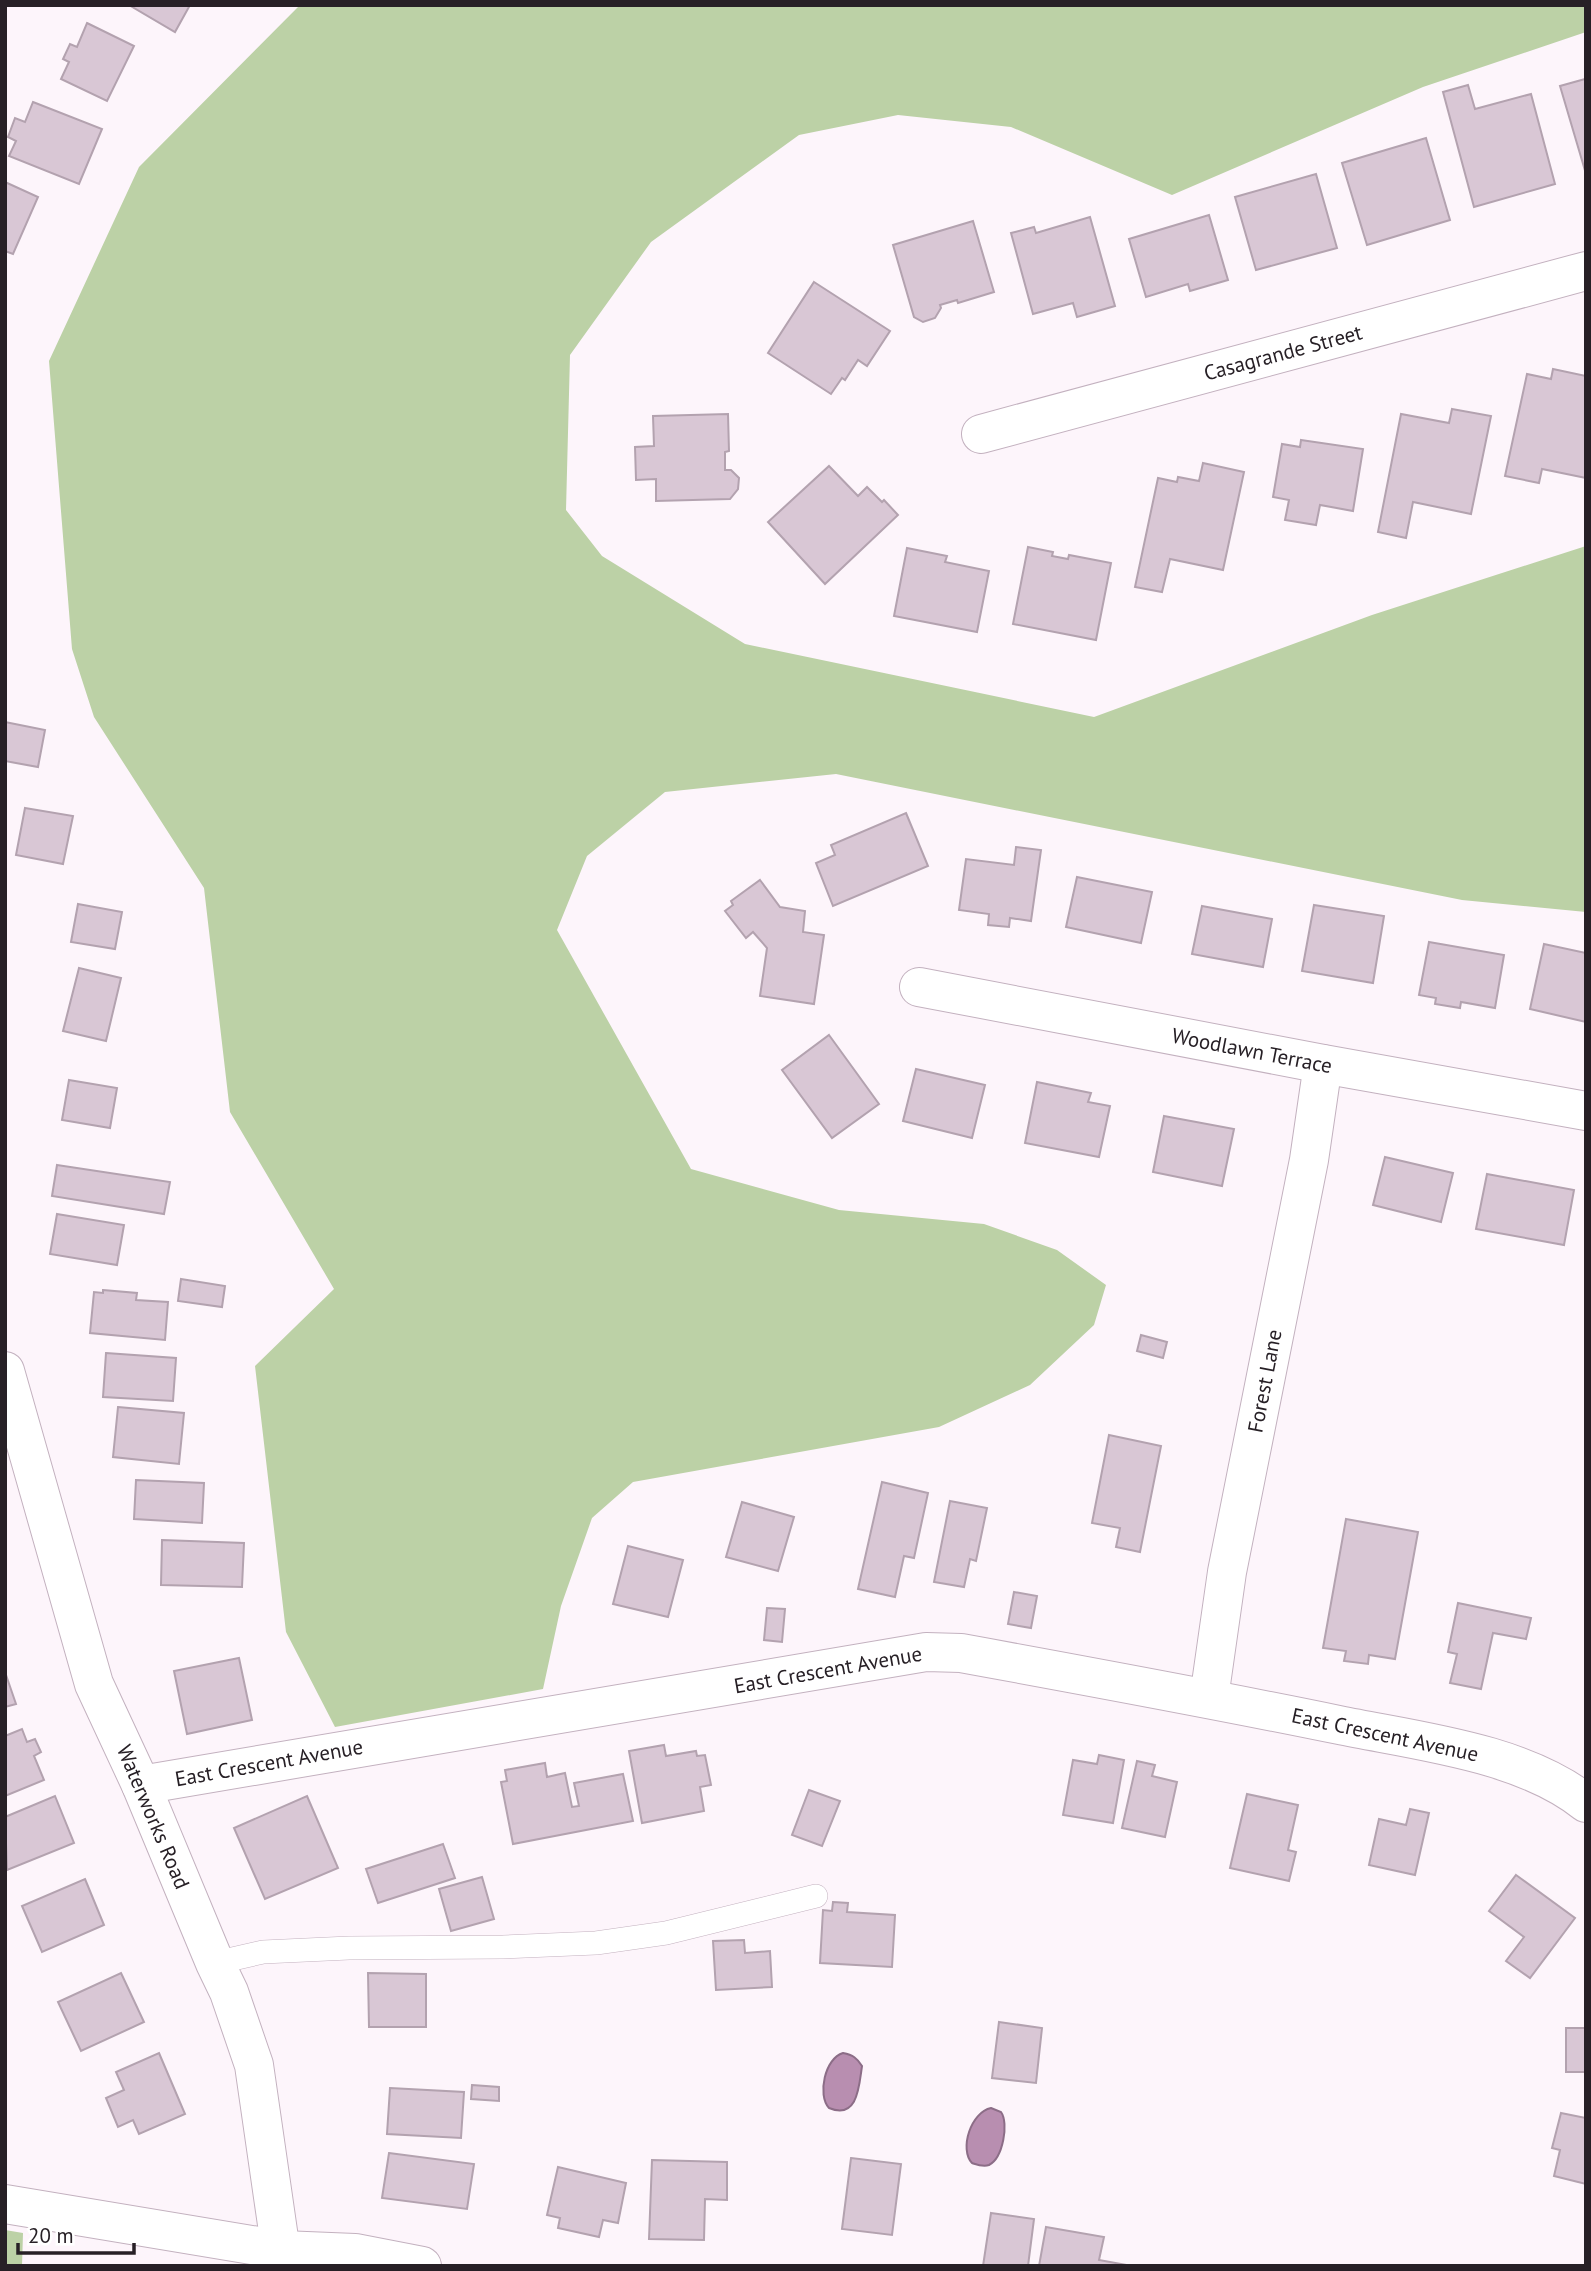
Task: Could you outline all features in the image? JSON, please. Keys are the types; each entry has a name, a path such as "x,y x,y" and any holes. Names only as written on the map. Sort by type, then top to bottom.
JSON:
{"street":[{"name":"Casagrande Street","path":"981,434 1586,271"},
{"name":"Woodlawn Terrace","path":"919,988 1323,1065 1586,1111"},
{"name":"Forest Lane","path":"1209,1698 1227,1572 1309,1160 1323,1065"},
{"name":"Waterworks Road","path":"5,1371 94,1684 141,1785 229,1992 254,2065 282,2258"},
{"name":"East Crescent Avenue","path":"141,1785 926,1652 961,1653 1209,1698 1479,1754 1524,1768 1586,1803"},
{"path":"5,2204 282,2258 355,2253 422,2266"}],"lane":[{"path":"215,1963 275,1951 596,1943 666,1933 816,1896"}],"green space":[{"path":"300,5 1586,5 1586,32 1423,87 1172,195 1011,127 898,115 799,135 651,242 570,355 566,510 602,556 745,644 1094,717 1372,615 1586,546 1586,912 1462,900 836,774 665,792 587,856 557,930 691,1169 839,1210 984,1224 1057,1250 1106,1285 1094,1325 1030,1385 939,1427 633,1482 592,1518 561,1606 543,1689 335,1727 286,1632 255,1366 334,1289 230,1112 204,888 94,717 72,649 49,361 139,167"},
{"path":"5,2230 23,2233 22,2266 5,2266"}],"shaded area":[{"path":"843,2053 854,2057 862,2066 855,2099 846,2109 839,2110 829,2108 825,2102 823,2086 827,2069 837,2056"},
{"path":"991,2108 1001,2112 1003,2117 1003,2140 994,2161 980,2166 972,2163 968,2157 967,2140 978,2116"}],"building":[{"path":"129,5 190,5 175,32"},
{"path":"87,23 134,46 107,101 61,79 69,62 63,59 70,44 77,47"},
{"path":"1585,79 1586,82 1586,174 1560,86"},
{"path":"1468,85 1475,109 1531,94 1555,184 1474,207 1443,92"},
{"path":"33,102 102,129 79,184 9,156 16,141 8,137 15,118 25,122"},
{"path":"1426,138 1450,220 1367,245 1342,163"},
{"path":"1316,174 1337,248 1256,270 1235,197"},
{"path":"5,182 38,197 13,254 5,251"},
{"path":"1209,215 1228,280 1190,291 1188,284 1146,297 1129,239"},
{"path":"1090,217 1115,306 1077,317 1073,303 1033,314 1011,233 1034,227 1036,233"},
{"path":"973,221 994,292 958,303 957,300 940,305 935,318 923,322 914,317 893,245"},
{"path":"814,282 890,331 867,366 858,360 845,380 842,378 831,394 768,353"},
{"path":"1553,369 1586,376 1586,478 1542,469 1539,483 1505,476 1527,374 1551,379"},
{"path":"1452,409 1491,416 1471,514 1413,502 1406,538 1378,532 1401,414 1449,423"},
{"path":"728,414 729,451 725,452 725,470 731,470 739,478 738,489 730,499 656,501 656,479 636,480 635,447 654,446 653,416"},
{"path":"1301,440 1363,449 1353,511 1320,505 1316,525 1285,520 1289,500 1273,497 1282,444 1300,447"},
{"path":"1203,463 1244,472 1223,570 1170,559 1162,592 1135,587 1158,478 1177,482 1178,477 1199,481"},
{"path":"829,466 858,496 867,487 898,515 825,584 768,522"},
{"path":"1028,547 1053,552 1052,556 1068,559 1069,555 1111,563 1096,640 1013,624"},
{"path":"907,548 947,556 945,562 989,571 977,632 894,616"},
{"path":"5,722 45,730 38,767 5,761"},
{"path":"25,808 73,816 63,864 16,855"},
{"path":"906,813 928,866 833,906 816,863 835,855 831,845"},
{"path":"1016,847 1041,850 1031,921 1010,918 1009,927 988,925 989,914 959,910 966,859 1014,865"},
{"path":"1077,877 1152,892 1141,943 1066,927"},
{"path":"760,880 780,907 805,911 803,932 824,935 814,1004 760,996 767,948 753,932 746,938 725,911 733,905 731,901"},
{"path":"78,904 122,912 115,949 71,942"},
{"path":"1314,905 1384,916 1373,983 1302,971"},
{"path":"1202,906 1272,919 1263,967 1192,954"},
{"path":"1429,942 1504,955 1495,1008 1461,1002 1460,1008 1435,1004 1436,998 1419,995"},
{"path":"1544,944 1586,953 1586,1022 1530,1009"},
{"path":"79,968 121,978 106,1041 63,1031"},
{"path":"829,1035 879,1104 832,1138 782,1070"},
{"path":"916,1069 985,1085 972,1138 903,1121"},
{"path":"69,1080 117,1088 110,1128 62,1120"},
{"path":"1037,1082 1091,1093 1088,1102 1110,1106 1099,1157 1025,1143"},
{"path":"1164,1116 1234,1129 1222,1186 1153,1172"},
{"path":"1385,1157 1453,1173 1441,1222 1373,1205"},
{"path":"57,1165 170,1182 164,1214 52,1196"},
{"path":"1487,1174 1574,1190 1564,1245 1476,1229"},
{"path":"57,1214 124,1225 117,1265 50,1254"},
{"path":"181,1279 225,1286 222,1307 178,1301"},
{"path":"103,1290 137,1293 136,1300 168,1302 165,1340 90,1333 94,1292 103,1293"},
{"path":"1141,1335 1167,1342 1163,1358 1137,1351"},
{"path":"106,1353 176,1358 173,1401 103,1397"},
{"path":"118,1407 184,1413 179,1464 113,1457"},
{"path":"1109,1435 1161,1446 1140,1552 1116,1547 1120,1528 1092,1523"},
{"path":"136,1480 204,1483 202,1523 134,1519"},
{"path":"882,1482 928,1493 914,1558 904,1556 895,1597 858,1589"},
{"path":"950,1501 987,1508 976,1561 970,1559 964,1587 934,1582"},
{"path":"742,1502 794,1517 778,1571 726,1557"},
{"path":"1346,1519 1418,1532 1395,1659 1369,1655 1368,1664 1344,1661 1346,1651 1323,1648"},
{"path":"162,1540 244,1543 242,1587 161,1585"},
{"path":"628,1546 683,1560 668,1617 613,1604"},
{"path":"1014,1592 1037,1596 1031,1628 1008,1624"},
{"path":"1458,1603 1531,1618 1526,1639 1493,1633 1481,1689 1450,1683 1457,1654 1448,1652"},
{"path":"767,1608 785,1609 782,1642 764,1640"},
{"path":"239,1658 252,1720 187,1734 174,1671"},
{"path":"5,1672 16,1704 5,1707"},
{"path":"22,1729 27,1742 35,1739 41,1752 34,1756 44,1780 5,1796 5,1736"},
{"path":"664,1745 666,1756 696,1751 697,1756 705,1755 711,1785 700,1787 704,1811 642,1823 629,1751"},
{"path":"1099,1755 1124,1760 1113,1823 1063,1815 1073,1760 1097,1764"},
{"path":"1137,1761 1155,1765 1152,1776 1177,1782 1165,1837 1122,1828"},
{"path":"545,1763 547,1777 565,1773 572,1807 579,1806 574,1783 623,1774 633,1821 513,1844 501,1782 507,1781 505,1770"},
{"path":"809,1790 840,1801 822,1846 792,1835"},
{"path":"1247,1794 1298,1805 1288,1850 1296,1852 1289,1881 1230,1868"},
{"path":"55,1796 74,1843 7,1870 5,1817"},
{"path":"307,1796 338,1868 265,1899 234,1828"},
{"path":"1410,1809 1429,1813 1415,1875 1369,1865 1379,1819 1406,1825"},
{"path":"443,1844 455,1878 378,1903 366,1869"},
{"path":"1516,1875 1575,1918 1530,1978 1506,1961 1524,1937 1489,1911"},
{"path":"482,1877 494,1919 451,1931 439,1889"},
{"path":"85,1879 104,1925 42,1952 22,1906"},
{"path":"833,1902 848,1903 847,1912 895,1915 892,1967 820,1963 823,1910 832,1911"},
{"path":"744,1940 745,1953 770,1951 772,1987 716,1990 713,1941"},
{"path":"121,1973 144,2022 81,2051 58,2002"},
{"path":"368,1973 426,1974 426,2027 369,2027"},
{"path":"999,2022 1042,2028 1036,2083 992,2078"},
{"path":"1566,2028 1586,2028 1586,2072 1566,2072"},
{"path":"159,2053 185,2114 139,2134 133,2120 118,2127 106,2098 124,2090 116,2072"},
{"path":"472,2085 499,2087 499,2101 471,2099"},
{"path":"390,2088 464,2092 461,2138 387,2134"},
{"path":"1561,2113 1586,2118 1586,2184 1554,2176 1560,2150 1552,2148"},
{"path":"389,2153 474,2164 467,2209 382,2198"},
{"path":"851,2158 901,2164 892,2235 842,2229"},
{"path":"652,2160 727,2162 727,2200 705,2199 704,2240 649,2239"},
{"path":"558,2167 626,2183 618,2223 603,2220 599,2237 558,2228 560,2218 547,2215"},
{"path":"991,2213 1034,2219 1028,2266 983,2266"},
{"path":"1046,2227 1104,2237 1099,2260 1132,2266 1039,2266"}]}
